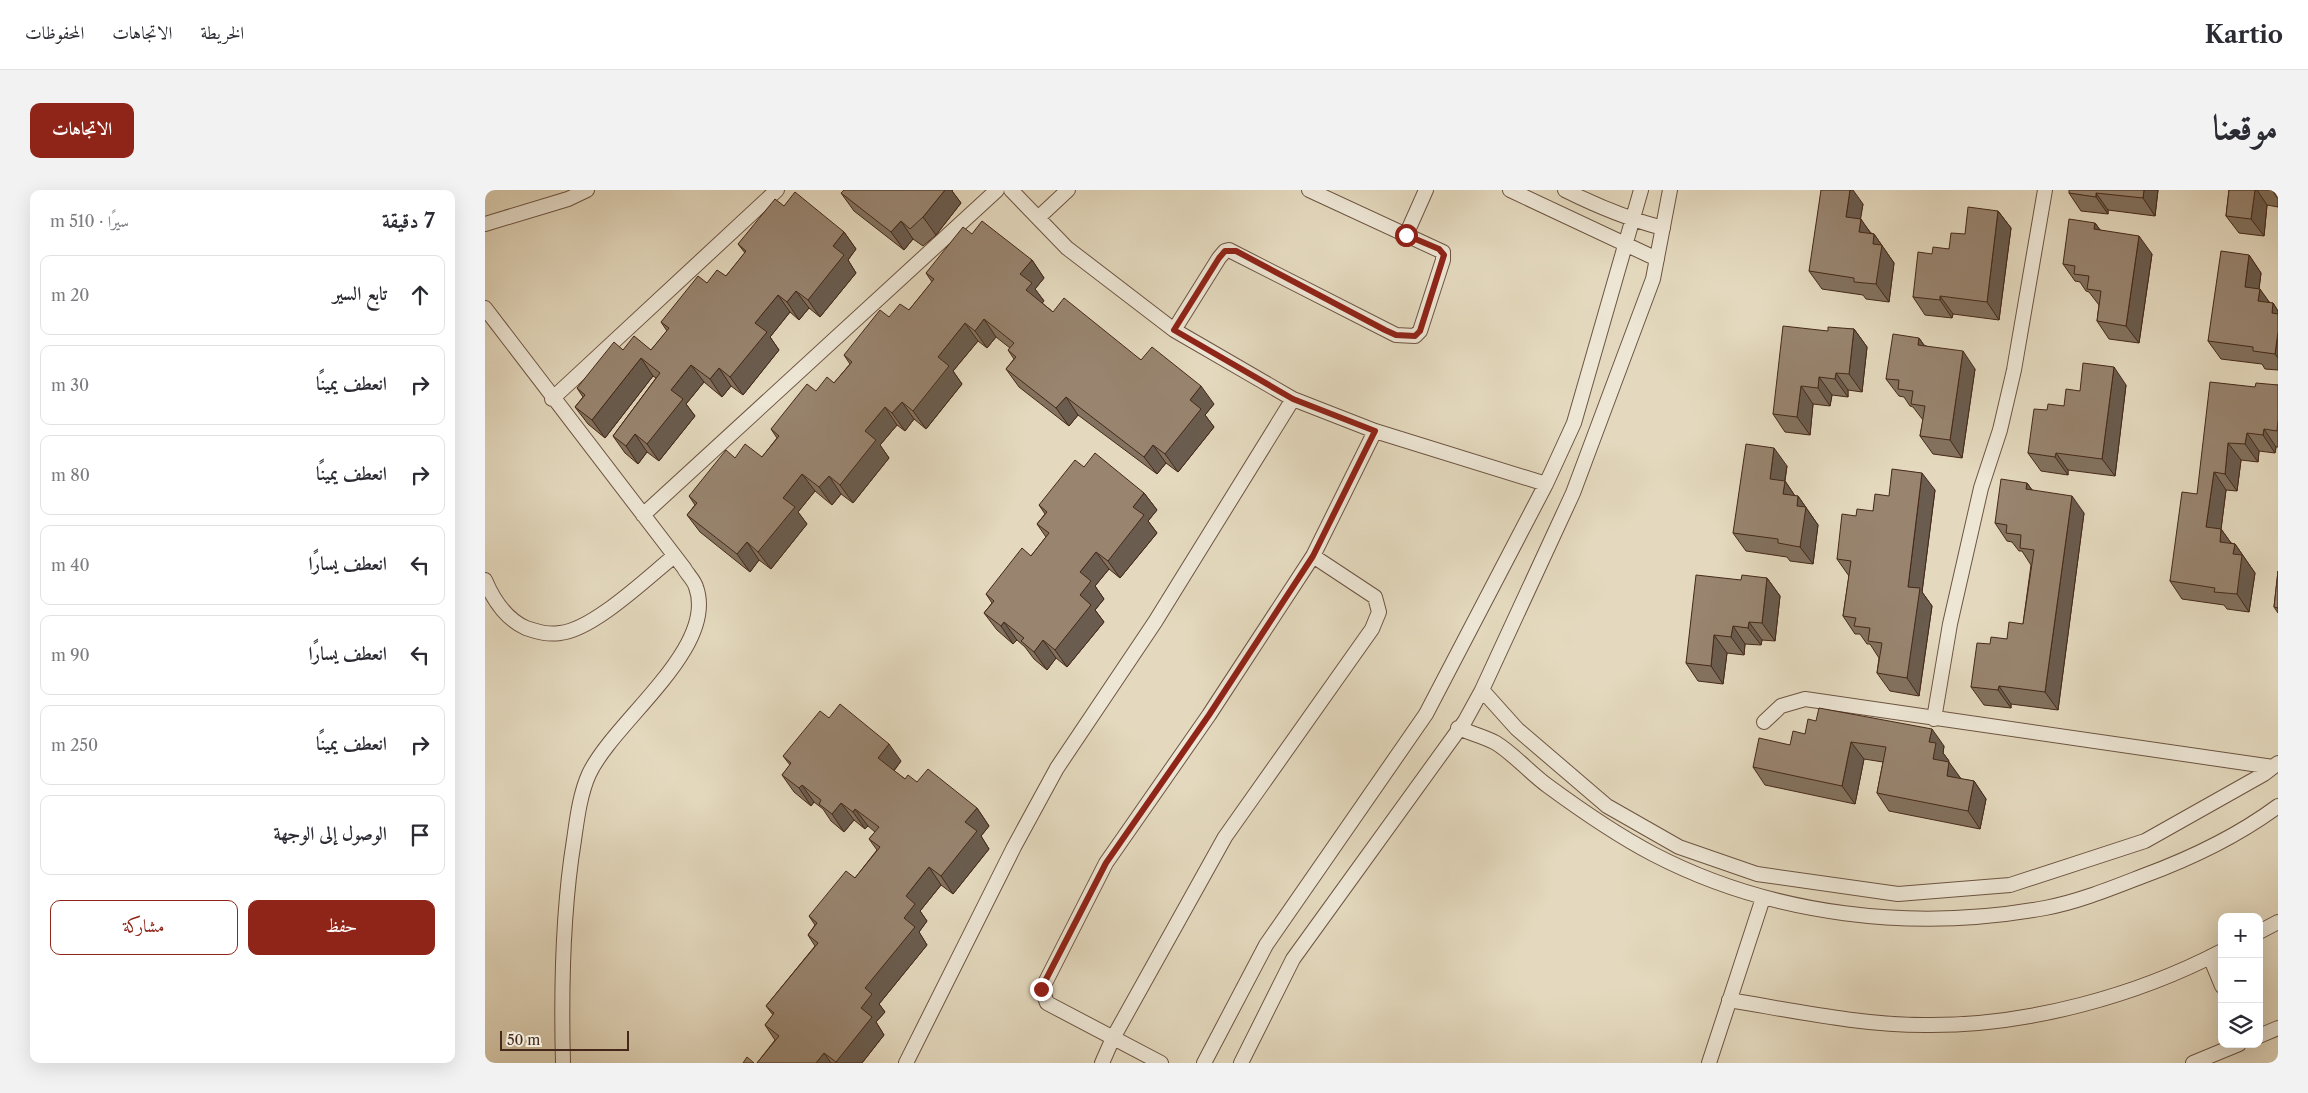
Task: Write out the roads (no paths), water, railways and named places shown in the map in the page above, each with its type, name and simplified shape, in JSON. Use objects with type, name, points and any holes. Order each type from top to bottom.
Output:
[{"type":"street","points":[[485,224],[568,199],[587,190]]},
{"type":"street","points":[[553,399],[777,190]]},
{"type":"street","points":[[643,515],[997,190]]},
{"type":"street","points":[[1011,190],[1067,248],[1174,330],[1293,399],[1375,431],[1546,484]]},
{"type":"street","points":[[1038,218],[1069,190]]},
{"type":"street","points":[[1174,330],[1219,258],[1225,251],[1229,250],[1236,251],[1396,335],[1415,336],[1420,331],[1444,255],[1439,249],[1357,214],[1309,190]]},
{"type":"street","points":[[1406,235],[1426,190]]},
{"type":"street","points":[[1510,190],[1625,246],[1657,259]]},
{"type":"street","points":[[1565,190],[1593,205],[1633,220],[1663,228]]},
{"type":"street","points":[[1204,1063],[1266,946],[1426,714],[1546,484],[1574,423],[1641,190]]},
{"type":"street","points":[[1241,1063],[1293,959],[1458,728],[1483,690],[1573,493],[1653,279],[1670,190]]},
{"type":"street","points":[[1934,719],[1950,624],[1981,488],[2000,430],[2014,370],[2045,190]]},
{"type":"street","points":[[485,308],[696,586],[700,609],[693,635],[681,656],[613,738],[589,774],[579,812],[564,909],[563,1063]]},
{"type":"street","points":[[906,1063],[1014,847],[1057,768],[1155,622],[1293,399]]},
{"type":"street","points":[[1161,1063],[1047,1003],[1041,989],[1106,863],[1209,715],[1313,556],[1375,431]]},
{"type":"street","points":[[1102,1063],[1113,1038],[1225,837],[1372,629],[1379,612],[1375,597],[1313,556]]},
{"type":"street","points":[[485,580],[491,594],[508,616],[519,624],[545,634],[562,633],[596,618],[673,557]]},
{"type":"street","points":[[1483,690],[1537,747],[1607,806],[1679,847],[1757,874],[1898,894],[2010,885],[2145,841],[2264,774],[2275,765]]},
{"type":"street","points":[[1764,722],[1781,706],[1805,699],[1934,719],[2275,765]]},
{"type":"street","points":[[1458,728],[1495,743],[1542,781],[1611,831],[1689,872],[1763,898],[1825,910],[1915,918],[1981,916],[2047,908],[2114,887],[2190,858],[2278,806]]},
{"type":"street","points":[[1709,1063],[1763,898]]},
{"type":"street","points":[[2263,930],[2278,922]]},
{"type":"street","points":[[1729,1000],[1845,1019],[1931,1025],[2003,1020],[2069,1007],[2144,987],[2216,954]]},
{"type":"street","points":[[2263,1034],[2278,1028]]},
{"type":"street","points":[[2193,1063],[2218,1058],[2233,1048]]}]
